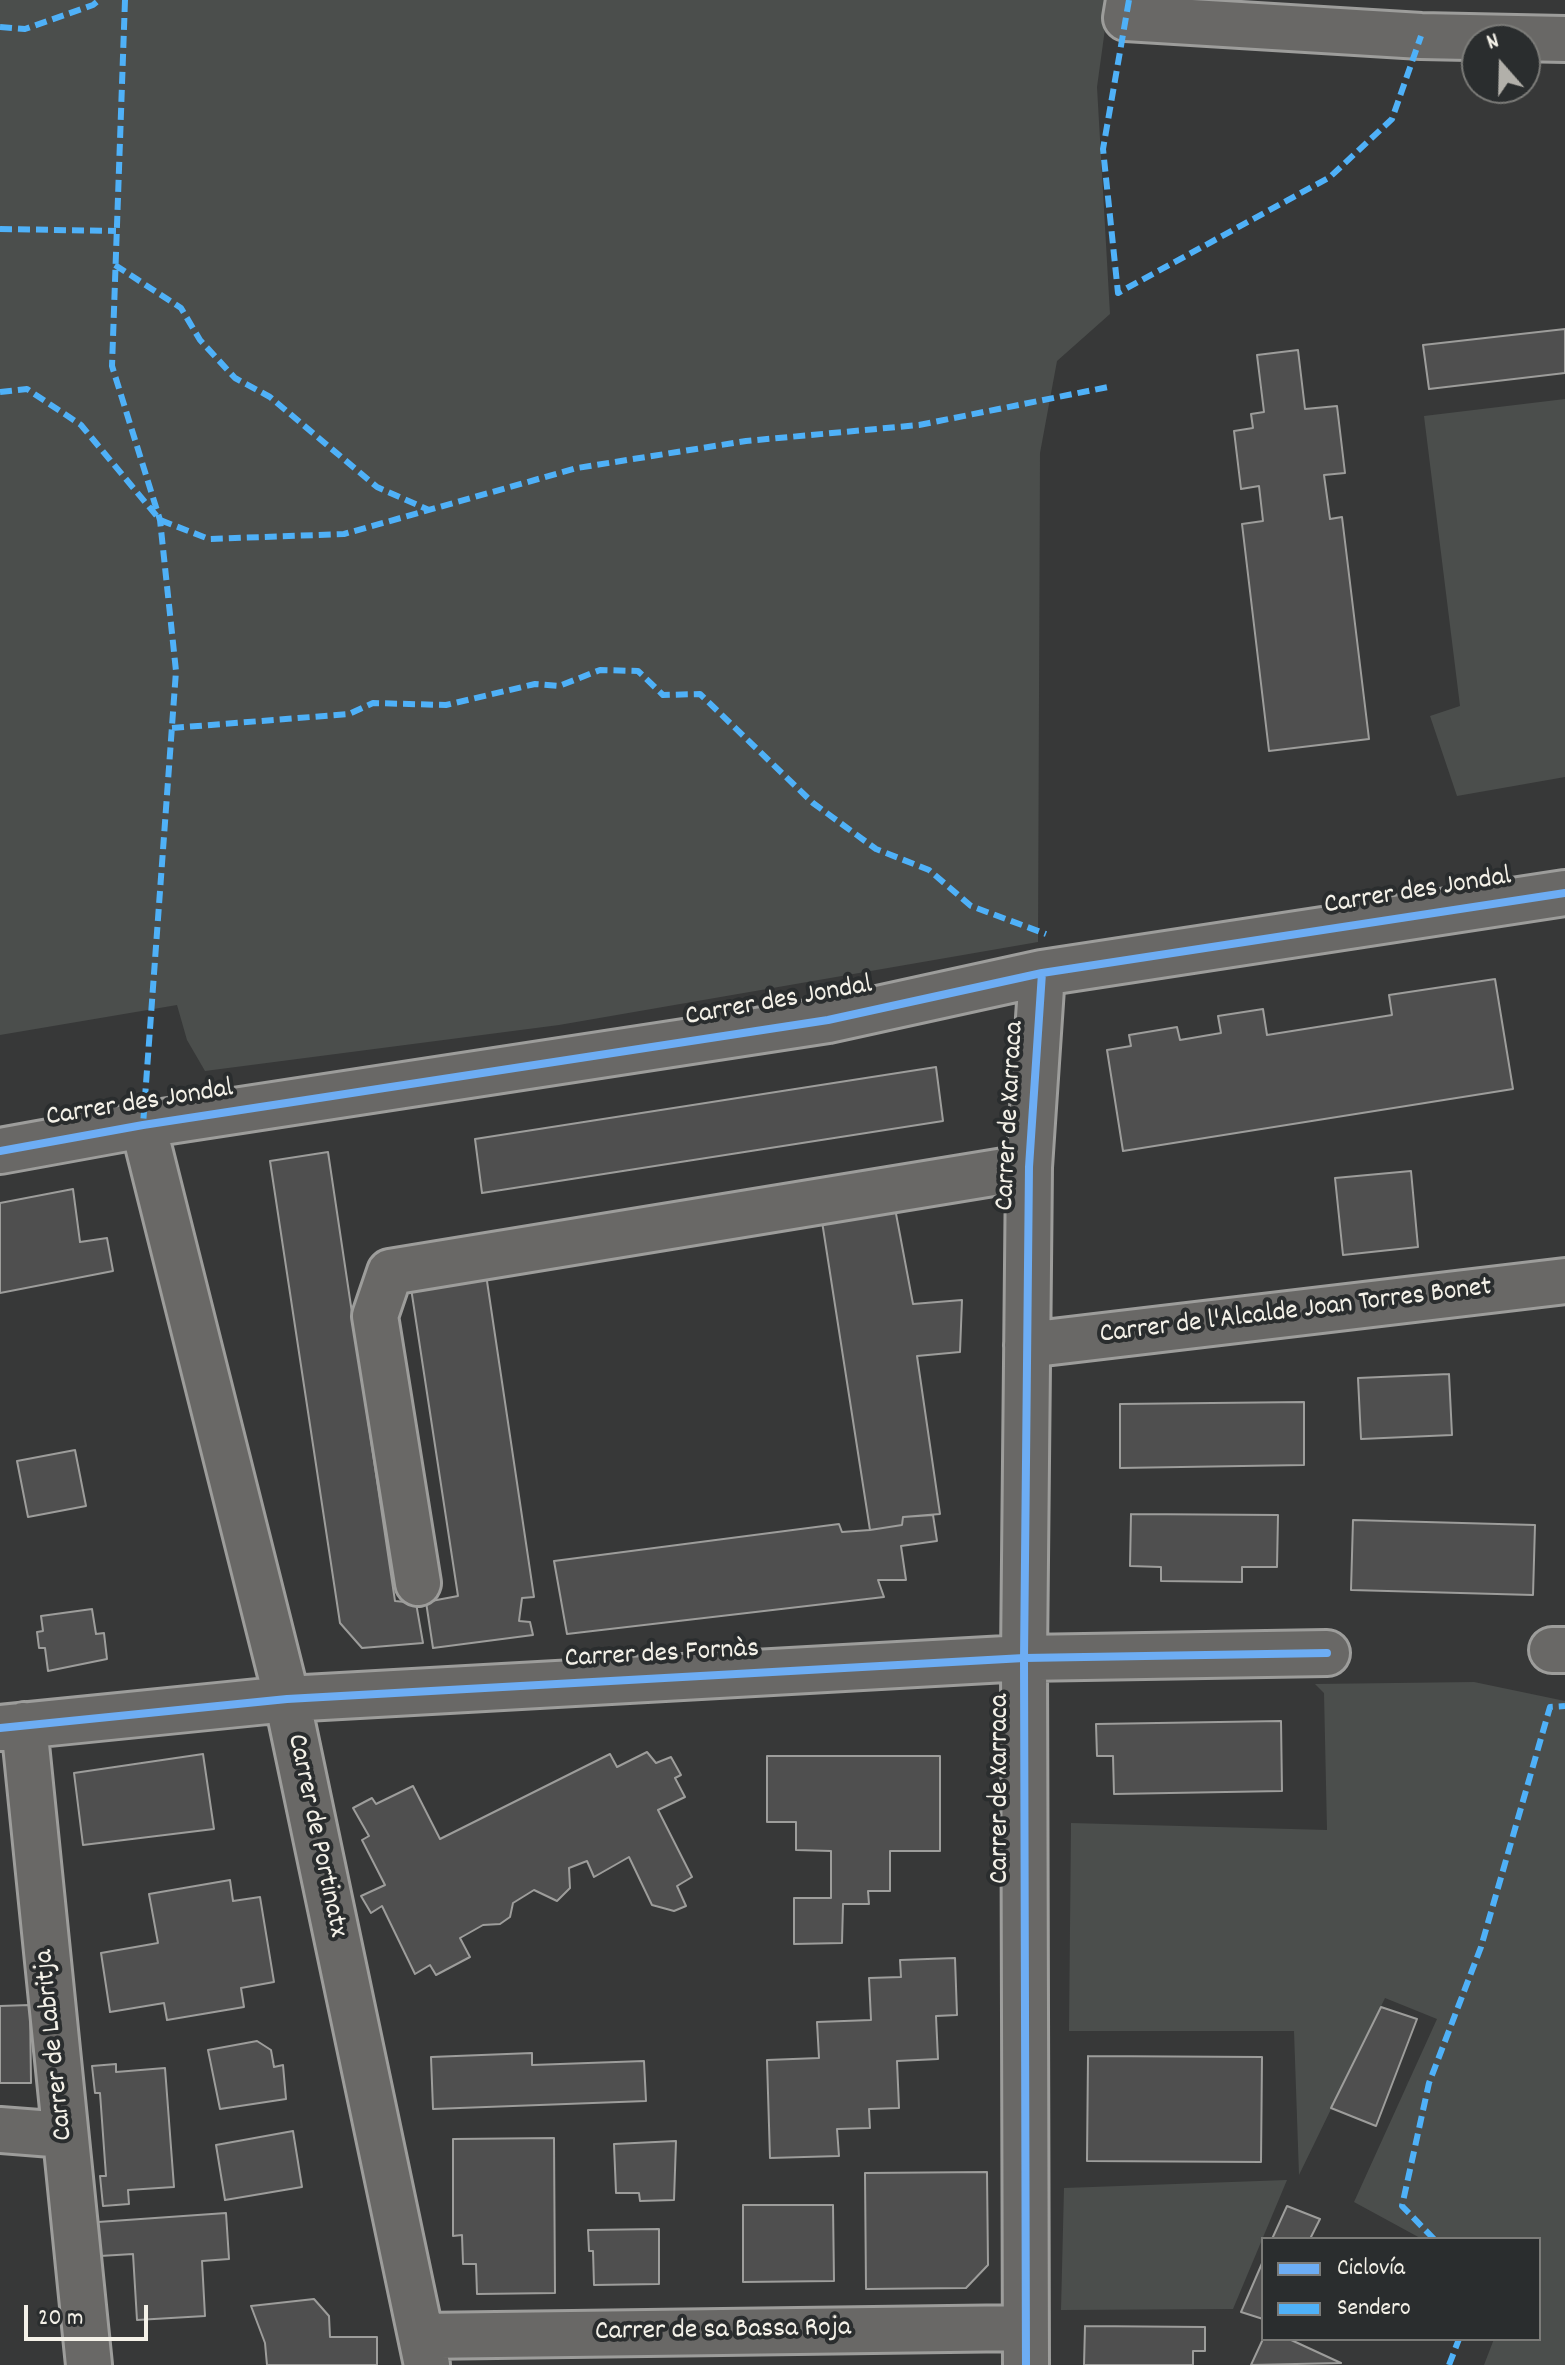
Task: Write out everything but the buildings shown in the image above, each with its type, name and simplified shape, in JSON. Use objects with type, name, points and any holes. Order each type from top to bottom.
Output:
[{"type":"street","points":[[1127,9],[1421,36],[1565,39]]},
{"type":"street","name":"Carrer des Jondal","points":[[0,1151],[143,1125],[828,1020],[1042,973],[1565,893]]},
{"type":"street","name":"Carrer de Xarraca","points":[[1025,2346],[1024,1658],[1029,1167],[1042,973]]},
{"type":"street","name":"Carrer de Portinatx","points":[[143,1125],[287,1699],[424,2351]]},
{"type":"street","points":[[418,1583],[375,1316],[390,1272],[1029,1167]]},
{"type":"street","name":"Carrer de l'Alcalde Joan Torres Bonet","points":[[1027,1345],[1565,1281]]},
{"type":"street","name":"Carrer des Fornàs","points":[[12,1726],[287,1699],[1024,1658],[1327,1653]]},
{"type":"street","name":"Carrer de Labritja","points":[[12,1726],[65,2135],[89,2365]]},
{"type":"street","points":[[0,2130],[65,2135]]},
{"type":"street","name":"Carrer de sa Bassa Roja","points":[[424,2351],[1025,2346]]},
{"type":"shaded area","points":[[0,0],[1109,0],[1097,87],[1110,314],[1057,361],[1040,453],[1038,942],[559,1025],[205,1071],[187,1040],[177,1005],[0,1035]]},
{"type":"shaded area","points":[[1565,399],[1565,777],[1457,796],[1430,716],[1460,706],[1424,416]]},
{"type":"shaded area","points":[[1474,1682],[1565,1701],[1565,2365],[1484,2365],[1493,2341],[1541,2341],[1541,2237],[1418,2237],[1354,2202],[1437,2019],[1385,1998],[1299,2175],[1294,2031],[1069,2031],[1071,1823],[1327,1830],[1324,1693],[1315,1684]]},
{"type":"shaded area","points":[[1287,2180],[1233,2309],[1061,2310],[1064,2188]]},
{"type":"marked path","points":[[0,27],[25,29],[93,5],[99,0]]},
{"type":"marked path","points":[[125,0],[112,366],[160,520],[176,671],[143,1125]]},
{"type":"marked path","points":[[1129,0],[1103,149],[1118,293],[1330,177],[1392,119],[1421,36]]},
{"type":"marked path","points":[[0,229],[116,231]]},
{"type":"marked path","points":[[115,265],[181,308],[200,340],[235,378],[270,397],[377,487],[429,510]]},
{"type":"marked path","points":[[0,392],[27,389],[81,425],[160,520],[209,539],[344,534],[577,468],[746,441],[919,425],[1108,387]]},
{"type":"marked path","points":[[172,728],[349,714],[373,703],[446,705],[535,684],[559,686],[600,670],[638,671],[663,695],[700,694],[813,803],[876,849],[929,870],[971,906],[1046,934]]},
{"type":"marked path","points":[[1432,2237],[1402,2206],[1429,2083],[1481,1947],[1550,1707],[1565,1706]]},
{"type":"marked path","points":[[1449,2365],[1458,2341]]},
{"type":"cycle path","points":[[0,1151],[143,1125],[828,1020],[1042,973],[1565,893]]},
{"type":"cycle path","points":[[1026,2365],[1024,1658],[1029,1167],[1042,973]]},
{"type":"cycle path","points":[[0,1728],[287,1699],[1024,1658],[1327,1653]]}]
